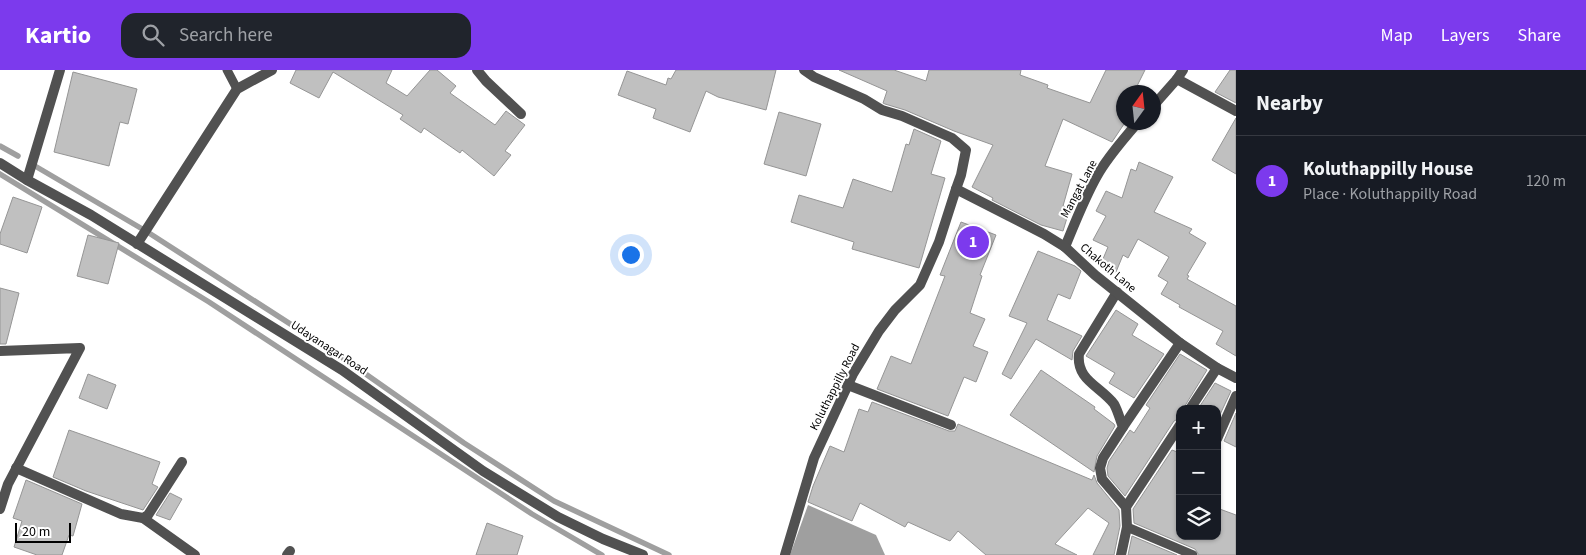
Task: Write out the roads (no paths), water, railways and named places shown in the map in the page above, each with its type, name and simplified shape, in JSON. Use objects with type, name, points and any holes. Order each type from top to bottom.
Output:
[{"type":"street","points":[[27,180],[60,70]]},
{"type":"street","points":[[137,244],[237,89],[272,70]]},
{"type":"street","points":[[477,70],[521,114]]},
{"type":"street","name":"Koluthappilly Road","points":[[785,555],[814,458],[848,385],[879,331],[895,310],[920,285],[939,242],[962,174],[966,150],[952,138],[902,116],[882,110],[864,99],[814,77],[804,70]]},
{"type":"street","points":[[1161,97],[1180,74],[1236,111]]},
{"type":"street","name":"Mangat Lane","points":[[1065,247],[1080,210],[1098,174],[1131,130]]},
{"type":"street","name":"Udayanagar Road","points":[[0,163],[91,215],[342,370],[492,476],[558,517],[603,540],[643,555]]},
{"type":"street","name":"Chakoth Lane","points":[[956,189],[1044,234],[1065,247],[1095,275],[1180,343],[1217,368],[1236,378]]},
{"type":"street","points":[[1117,292],[1079,354],[1078,363],[1082,373],[1114,404],[1123,427]]},
{"type":"street","points":[[1126,507],[1102,479],[1100,468],[1102,458],[1180,343]]},
{"type":"street","points":[[0,351],[80,348],[8,484],[0,509]]},
{"type":"street","points":[[1193,405],[1217,368]]},
{"type":"street","points":[[848,385],[951,425]]},
{"type":"street","points":[[1221,431],[1236,396]]},
{"type":"street","points":[[1121,555],[1127,526],[1126,507],[1176,431]]},
{"type":"street","points":[[143,518],[148,515],[182,462]]},
{"type":"street","points":[[16,468],[121,514],[143,518],[195,555]]},
{"type":"lane","points":[[227,70],[237,89]]},
{"type":"lane","points":[[1127,526],[1193,555]]},
{"type":"waterway","points":[[0,146],[18,156]]},
{"type":"waterway","points":[[35,166],[144,230]]},
{"type":"waterway","points":[[0,174],[209,302],[532,514],[602,555]]},
{"type":"waterway","points":[[149,233],[340,356],[464,443],[554,501],[669,555]]},
{"type":"place","name":"Koluthappilly House","points":[[973,242]]}]
